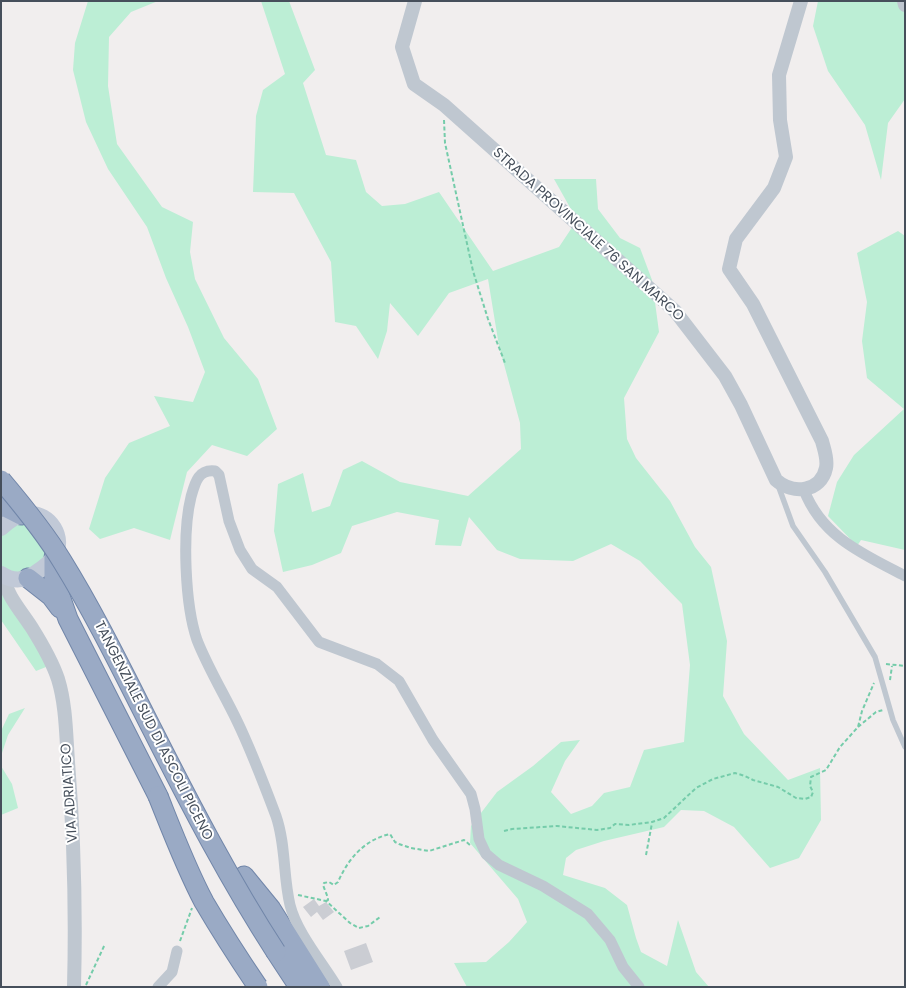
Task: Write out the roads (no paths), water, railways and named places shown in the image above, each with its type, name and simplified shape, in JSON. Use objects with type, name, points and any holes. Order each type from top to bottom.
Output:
[{"type":"highway","name":"TANGENZIALE SUD DI ASCOLI PICENO","points":[[1,480],[23,506],[62,560],[87,602],[207,837],[243,900],[298,987]]},
{"type":"highway","points":[[1,506],[21,515]]},
{"type":"highway","points":[[54,557],[54,579],[68,619],[158,796],[185,862],[204,900],[258,987]]},
{"type":"highway","points":[[25,578],[51,596],[68,619]]},
{"type":"highway","points":[[158,796],[177,816],[244,876],[271,908],[320,987]]},
{"type":"main road","points":[[1,528],[21,515],[36,514],[48,520],[56,531],[58,544],[54,557],[50,562],[25,578]]},
{"type":"main road","name":"VIA ADRIATICO","points":[[2,575],[15,580],[25,578]]},
{"type":"street","name":"STRADA PROVINCIALE 76 SAN MARCO","points":[[414,1],[402,47],[414,84],[444,105],[675,311],[725,376],[742,405],[776,480]]},
{"type":"street","points":[[776,480],[790,489],[804,490],[817,483],[824,473],[826,462],[822,440],[753,304],[729,269],[736,239],[774,188],[786,158],[780,120],[779,75],[801,1]]},
{"type":"street","points":[[904,1],[905,5]]},
{"type":"street","points":[[337,987],[297,925],[286,880],[286,862],[277,819],[238,723],[197,639],[188,595],[187,520],[190,502],[199,475],[210,470],[215,471],[219,475],[229,521],[240,550],[252,569],[276,587],[319,642],[377,664],[399,681],[433,740],[471,794],[475,809],[478,838],[486,854],[499,865],[543,886],[588,914],[610,940],[623,967],[639,987]]},
{"type":"street","points":[[804,490],[809,502],[840,539],[860,553],[905,576]]},
{"type":"street","name":"VIA ADRIATICO","points":[[2,575],[9,596],[20,610],[49,658],[58,678],[63,699],[71,794],[75,875],[74,987]]},
{"type":"street","name":"VIA ADRIATICO","points":[[20,610],[16,587],[25,578]]},
{"type":"street","points":[[158,987],[172,972],[177,950]]},
{"type":"lane","points":[[776,480],[793,526],[825,572],[875,656],[893,720],[905,747]]}]
